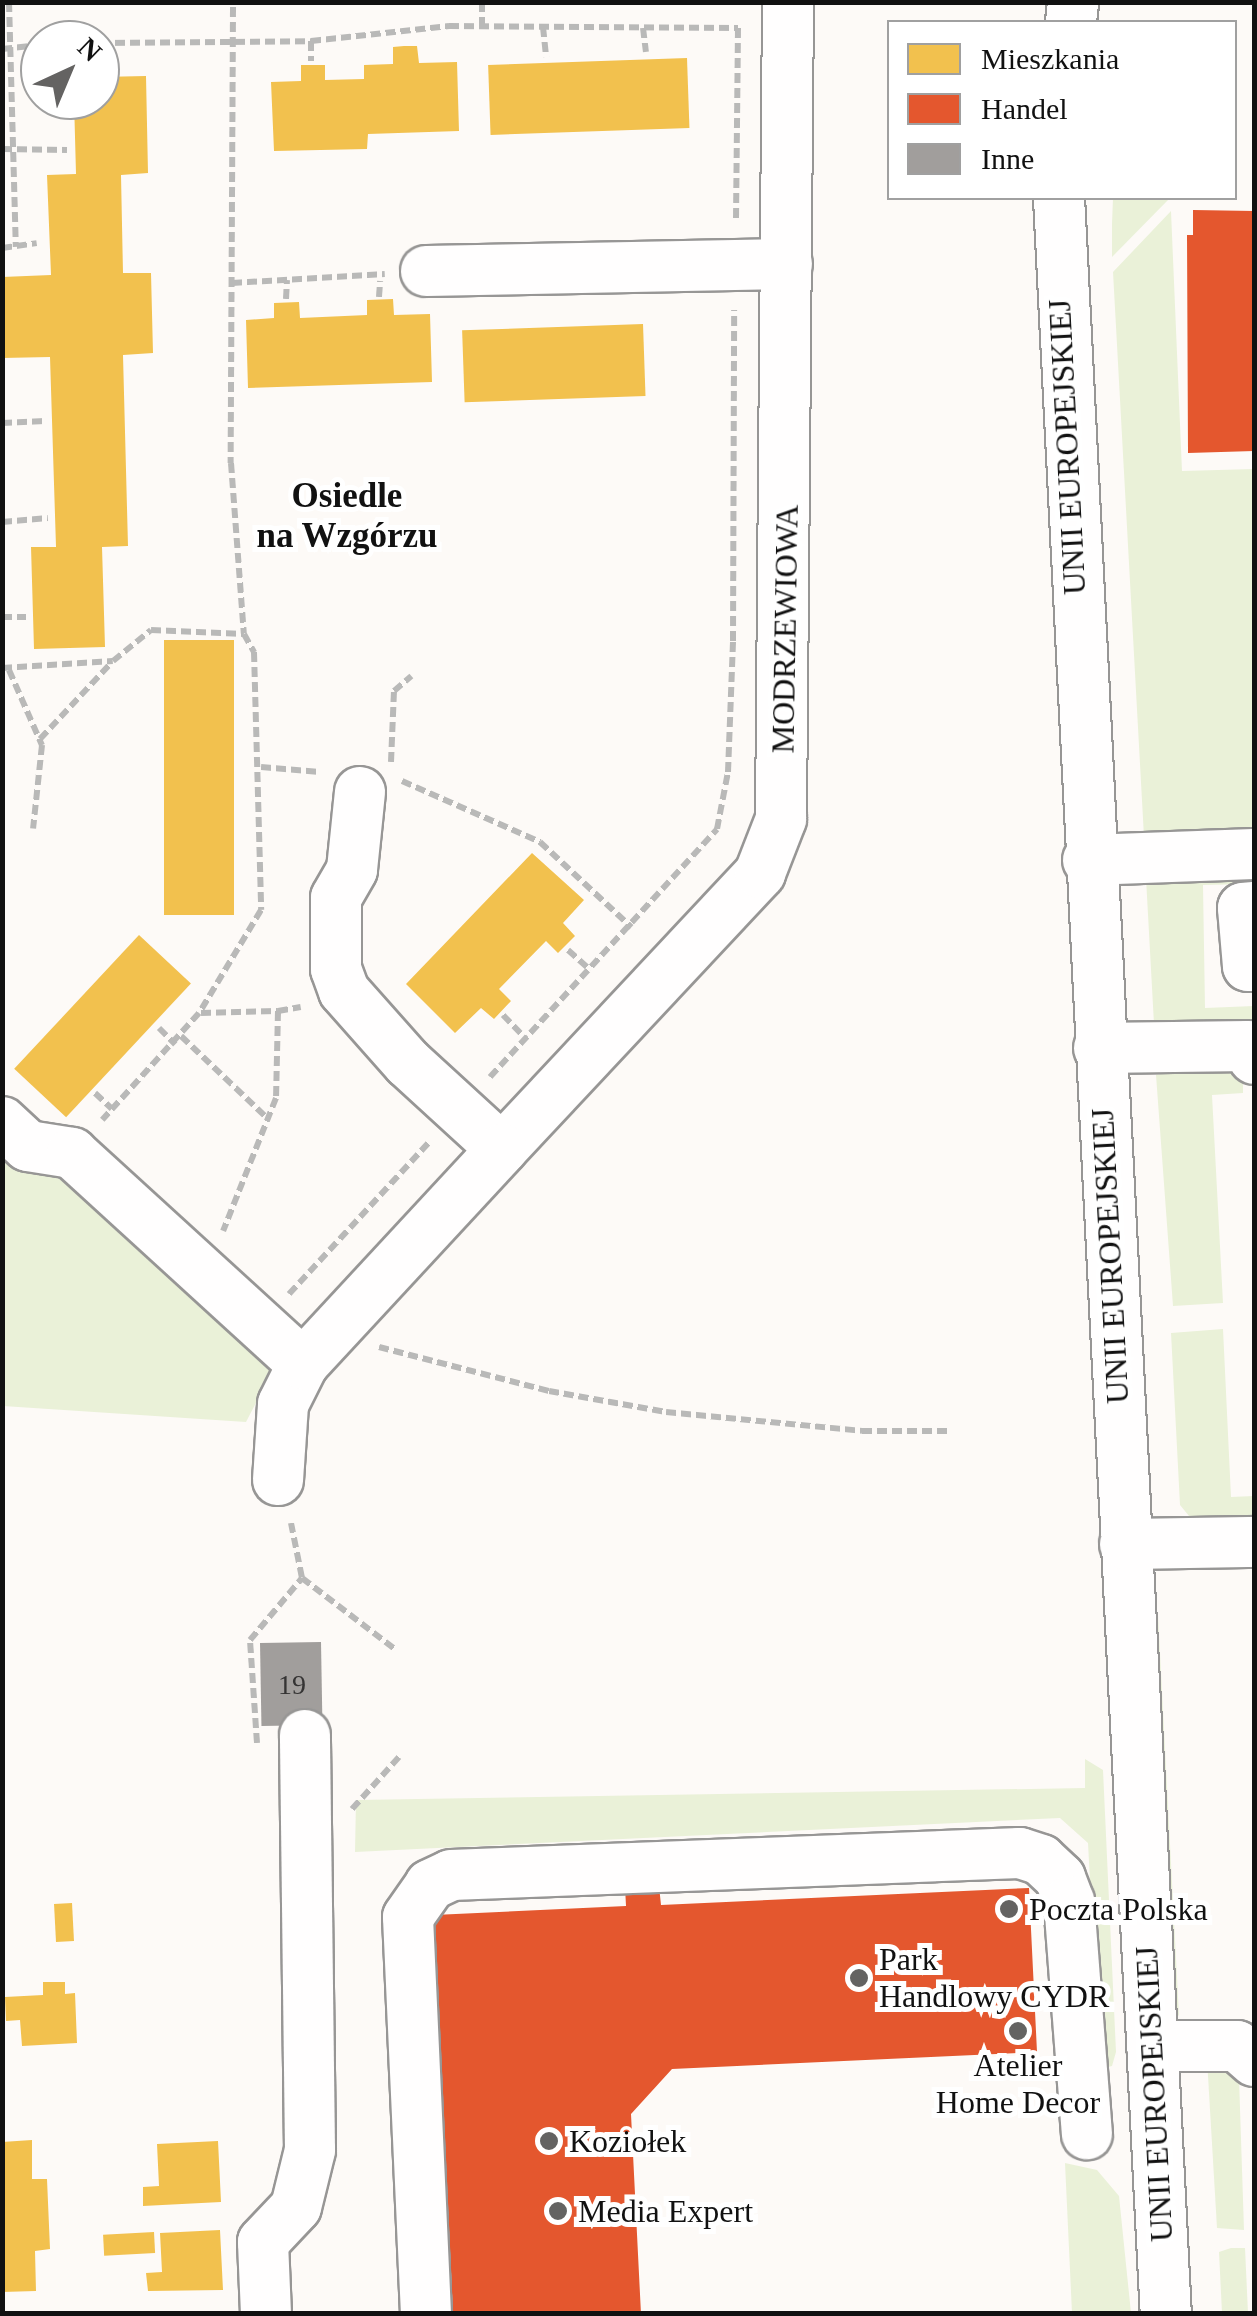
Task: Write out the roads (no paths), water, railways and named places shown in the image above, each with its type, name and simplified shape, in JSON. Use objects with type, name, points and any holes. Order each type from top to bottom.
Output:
[{"type":"street","name":"MODRZEWIOWA","points":[[278,1480],[283,1404],[302,1364],[732,906],[775,844],[782,800],[788,2]]},
{"type":"street","name":"UNII EUROPEJSKIEJ","points":[[1058,200],[1088,860],[1166,2314]]},
{"type":"street","points":[[403,273],[788,264]]},
{"type":"street","points":[[347,783],[352,870],[336,898],[336,969],[357,1012],[502,1149]]},
{"type":"street","points":[[1088,860],[1254,854]]},
{"type":"street","points":[[1254,907],[1244,908],[1248,966],[1254,966]]},
{"type":"street","points":[[1099,1048],[1252,1050]]},
{"type":"street","points":[[2,1122],[28,1146],[72,1153],[302,1364]]},
{"type":"street","points":[[1125,1544],[1254,1542]]},
{"type":"street","points":[[266,2314],[263,2242],[296,2207],[310,2150],[305,1735]]},
{"type":"street","points":[[426,2314],[408,1917],[430,1885],[451,1875],[1020,1852],[1041,1860],[1060,1878],[1068,1901],[1087,2134]]},
{"type":"street","points":[[1152,2046],[1237,2046],[1254,2062]]},
{"type":"place","name":"Poczta Polska","points":[[1009,1909]]},
{"type":"place","name":"Park Handlowy CYDR","points":[[859,1978]]},
{"type":"place","name":"Atelier Home Decor","points":[[1018,2031]]},
{"type":"place","name":"Koziołek","points":[[549,2141]]},
{"type":"place","name":"Media Expert","points":[[558,2211]]},
{"type":"district","name":"Osiedle na Wzgórzu","points":[[347,516]]}]
